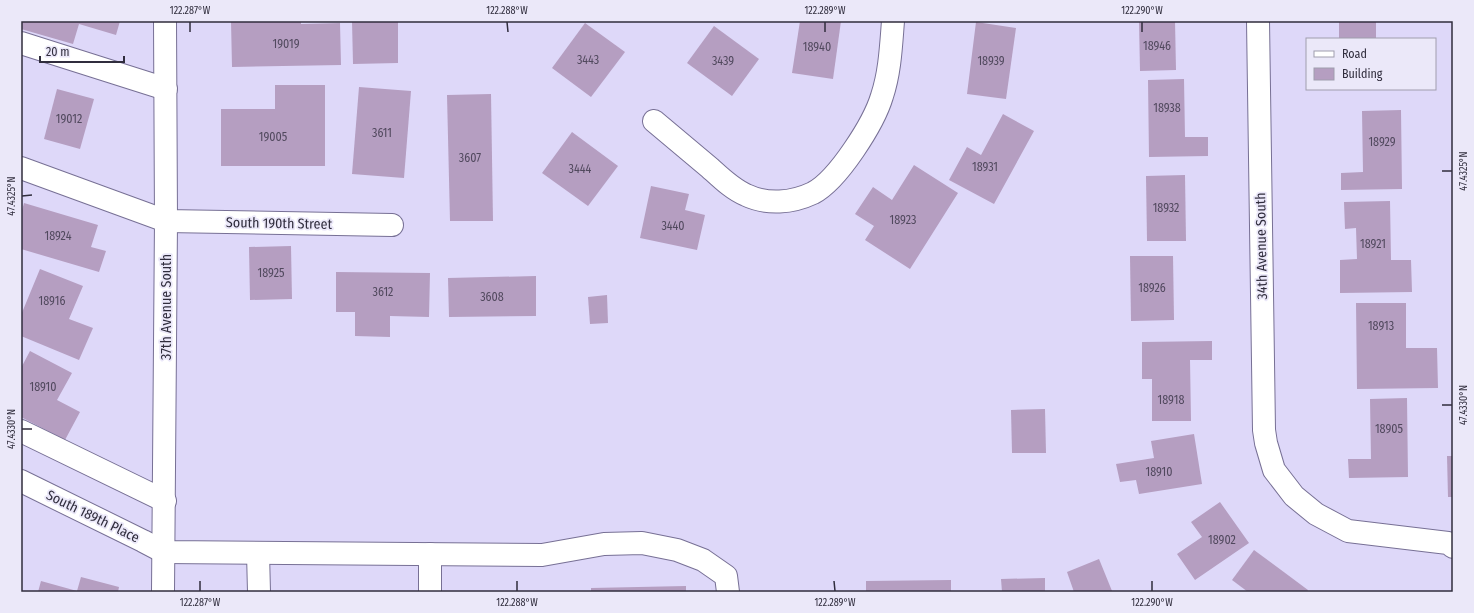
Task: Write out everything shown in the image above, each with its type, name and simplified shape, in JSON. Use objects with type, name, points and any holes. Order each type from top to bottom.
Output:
[{"type":"street","name":"37th Avenue South","points":[[163,592],[165,501],[166,221],[165,21]]},
{"type":"street","points":[[654,121],[731,186],[746,196],[777,203],[798,199],[814,192],[832,178],[869,125],[882,96],[889,64],[893,21]]},
{"type":"street","name":"34th Avenue South","points":[[1258,21],[1264,430],[1266,443],[1274,470],[1294,496],[1316,514],[1348,531],[1448,543],[1453,547]]},
{"type":"street","points":[[21,43],[166,89]]},
{"type":"street","name":"South 190th Street","points":[[21,168],[166,221],[392,225]]},
{"type":"street","points":[[21,431],[165,501]]},
{"type":"street","name":"South 189th Place","points":[[21,481],[164,552]]},
{"type":"street","points":[[164,552],[542,555],[604,544],[642,543],[677,550],[703,560],[726,576],[728,592]]},
{"type":"street","points":[[258,553],[259,592]]},
{"type":"street","points":[[430,554],[430,592]]},
{"type":"building","points":[[21,21],[120,21],[116,35],[79,24],[73,44],[21,29]]},
{"type":"building","points":[[231,21],[301,21],[301,24],[340,23],[341,65],[232,67]]},
{"type":"building","points":[[352,21],[398,21],[398,63],[353,64]]},
{"type":"building","points":[[800,21],[841,21],[833,79],[792,73]]},
{"type":"building","points":[[1139,21],[1175,21],[1176,70],[1140,71]]},
{"type":"building","points":[[1339,21],[1376,21],[1376,38],[1339,38]]},
{"type":"building","points":[[976,22],[1016,28],[1006,99],[967,94]]},
{"type":"building","points":[[585,23],[625,52],[591,97],[552,68]]},
{"type":"building","points":[[714,26],[759,59],[732,96],[687,63]]},
{"type":"building","points":[[1184,79],[1185,137],[1208,137],[1208,156],[1149,157],[1148,80]]},
{"type":"building","points":[[275,85],[325,85],[325,166],[221,166],[221,109],[275,109]]},
{"type":"building","points":[[359,87],[411,91],[404,178],[352,174]]},
{"type":"building","points":[[57,89],[94,99],[80,149],[44,139]]},
{"type":"building","points":[[491,94],[493,221],[450,221],[447,95]]},
{"type":"building","points":[[1401,110],[1402,189],[1341,190],[1341,173],[1363,172],[1362,111]]},
{"type":"building","points":[[1003,114],[1034,131],[994,204],[949,180],[967,147],[981,155]]},
{"type":"building","points":[[572,132],[618,166],[588,206],[542,173]]},
{"type":"building","points":[[914,165],[958,193],[910,269],[865,240],[874,226],[855,214],[873,187],[892,200]]},
{"type":"building","points":[[1185,175],[1186,241],[1147,241],[1146,176]]},
{"type":"building","points":[[651,186],[689,194],[685,210],[705,215],[697,250],[640,238]]},
{"type":"building","points":[[1390,201],[1391,260],[1411,260],[1412,292],[1340,293],[1340,260],[1357,259],[1356,228],[1345,229],[1344,202]]},
{"type":"building","points":[[24,203],[98,225],[91,247],[106,251],[99,272],[21,249],[21,214]]},
{"type":"building","points":[[291,246],[292,299],[250,300],[249,247]]},
{"type":"building","points":[[1130,256],[1173,256],[1174,320],[1131,321]]},
{"type":"building","points":[[40,269],[83,286],[69,319],[93,328],[79,360],[21,336],[21,315]]},
{"type":"building","points":[[336,272],[430,273],[429,317],[390,316],[390,337],[355,336],[355,312],[336,312]]},
{"type":"building","points":[[536,276],[536,316],[449,317],[448,278]]},
{"type":"building","points":[[607,295],[608,323],[590,324],[588,297]]},
{"type":"building","points":[[1356,303],[1406,303],[1406,348],[1437,348],[1438,388],[1357,389]]},
{"type":"building","points":[[1212,341],[1212,360],[1190,360],[1191,421],[1152,421],[1152,379],[1142,379],[1142,342]]},
{"type":"building","points":[[30,351],[72,373],[57,400],[80,412],[65,440],[21,417],[21,368]]},
{"type":"building","points":[[1407,398],[1408,477],[1349,478],[1348,459],[1371,459],[1370,399]]},
{"type":"building","points":[[1045,409],[1046,453],[1012,453],[1011,410]]},
{"type":"building","points":[[1194,434],[1202,484],[1139,494],[1136,480],[1120,482],[1116,464],[1154,458],[1151,441]]},
{"type":"building","points":[[1447,456],[1453,456],[1453,497],[1448,497]]},
{"type":"building","points":[[1220,502],[1249,543],[1195,580],[1177,554],[1202,537],[1191,522]]},
{"type":"building","points":[[1254,550],[1308,590],[1307,592],[1248,592],[1232,580]]},
{"type":"building","points":[[1099,559],[1112,591],[1074,592],[1067,572]]},
{"type":"building","points":[[81,577],[119,587],[118,592],[38,592],[41,581],[77,591]]},
{"type":"building","points":[[1045,578],[1045,592],[1002,592],[1001,579]]},
{"type":"building","points":[[951,580],[951,592],[866,592],[866,581]]},
{"type":"building","points":[[686,586],[686,592],[591,592],[591,588]]}]
